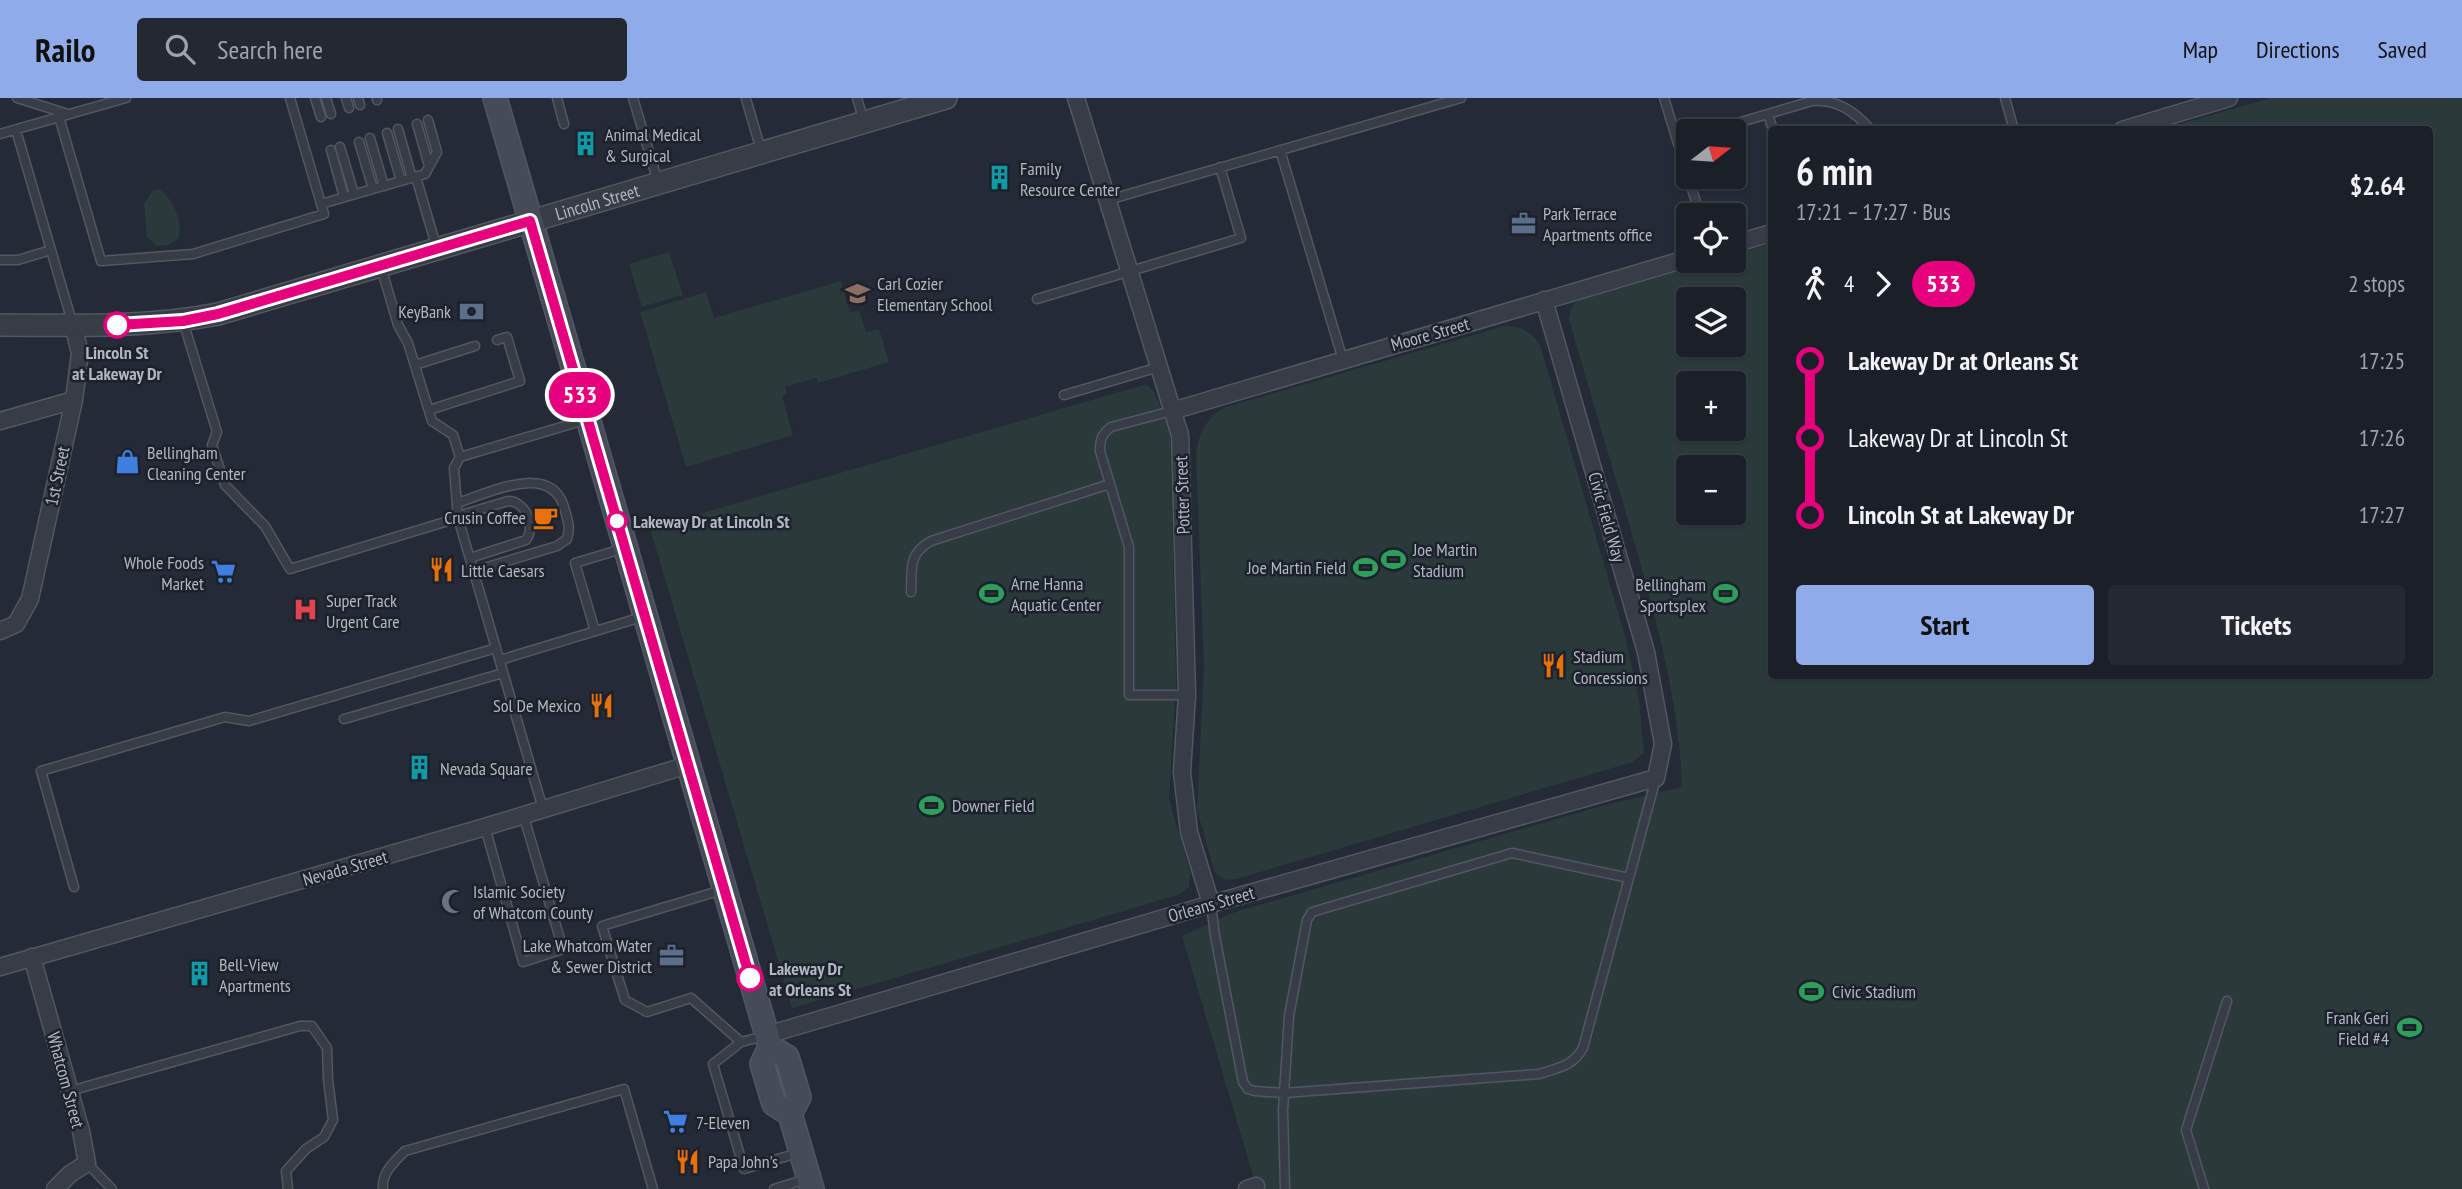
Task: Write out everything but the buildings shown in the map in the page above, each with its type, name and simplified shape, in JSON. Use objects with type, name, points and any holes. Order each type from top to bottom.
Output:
[{"type":"main road","points":[[495,98],[769,1041],[787,1056],[794,1079],[799,1097],[790,1114],[811,1184]]},
{"type":"street","name":"Lincoln Street","points":[[0,326],[135,325],[183,321],[218,314],[946,98]]},
{"type":"street","name":"Potter Street","points":[[1076,98],[1180,435],[1187,695],[1182,772],[1189,832],[1211,904]]},
{"type":"street","points":[[2135,126],[2229,98]]},
{"type":"street","points":[[1746,240],[1768,234]]},
{"type":"street","name":"Moore Street","points":[[1172,411],[1676,262]]},
{"type":"street","name":"Civic Field Way","points":[[1544,300],[1646,652],[1663,744],[1656,778]]},
{"type":"street","name":"1st Street","points":[[0,631],[16,624],[30,599],[74,400],[80,353],[73,325]]},
{"type":"street","points":[[0,421],[74,400]]},
{"type":"street","name":"Nevada Street","points":[[0,967],[485,827],[688,765]]},
{"type":"street","name":"Orleans Street","points":[[769,1041],[1211,904],[1656,778]]},
{"type":"street","name":"Whatcom Street","points":[[32,957],[81,1131],[87,1163]]},
{"type":"street","points":[[55,1189],[70,1174],[87,1163]]},
{"type":"lane","points":[[17,98],[69,114]]},
{"type":"lane","points":[[0,134],[126,98]]},
{"type":"lane","points":[[59,117],[101,261],[193,254],[324,214],[290,98]]},
{"type":"lane","points":[[315,98],[321,117]]},
{"type":"lane","points":[[326,98],[331,114]]},
{"type":"lane","points":[[346,98],[349,108]]},
{"type":"lane","points":[[556,98],[564,124]]},
{"type":"lane","points":[[633,98],[659,183]]},
{"type":"lane","points":[[857,98],[864,122]]},
{"type":"lane","points":[[1108,200],[1461,98]]},
{"type":"lane","points":[[1664,98],[1696,203]]},
{"type":"lane","points":[[2005,98],[2013,126]]},
{"type":"lane","points":[[746,99],[761,153]]},
{"type":"lane","points":[[1746,120],[1812,101],[1832,101],[1857,116],[1867,126]]},
{"type":"lane","points":[[1768,114],[1772,126]]},
{"type":"lane","points":[[321,204],[425,174],[437,152],[428,120]]},
{"type":"lane","points":[[417,124],[429,166]]},
{"type":"lane","points":[[398,129],[437,249]]},
{"type":"lane","points":[[16,130],[73,325]]},
{"type":"lane","points":[[387,133],[401,181]]},
{"type":"lane","points":[[370,138],[384,186]]},
{"type":"lane","points":[[359,142],[373,189]]},
{"type":"lane","points":[[340,147],[354,194]]},
{"type":"lane","points":[[331,150],[344,197]]},
{"type":"lane","points":[[1280,150],[1343,360]]},
{"type":"lane","points":[[1037,299],[1241,238],[1220,167]]},
{"type":"lane","points":[[0,260],[18,260],[51,250]]},
{"type":"lane","points":[[380,266],[432,421],[453,435],[460,457]]},
{"type":"lane","points":[[183,321],[217,432],[212,445],[225,485],[265,526],[290,569],[509,501],[515,501],[524,508],[530,527],[526,540],[470,558]]},
{"type":"lane","points":[[429,410],[520,380],[507,337],[497,340]]},
{"type":"lane","points":[[415,365],[475,346]]},
{"type":"lane","points":[[1064,395],[1158,367]]},
{"type":"lane","points":[[1172,411],[1111,427],[1100,441],[1100,451],[1129,547],[1129,695],[1187,695]]},
{"type":"lane","points":[[543,809],[458,517],[454,468],[460,457],[587,419]]},
{"type":"lane","points":[[457,503],[520,484],[545,484],[561,496],[569,526],[567,539],[557,546],[474,571]]},
{"type":"lane","points":[[911,592],[913,558],[919,547],[1110,484]]},
{"type":"lane","points":[[595,631],[575,563],[625,548]]},
{"type":"lane","points":[[500,660],[645,616]]},
{"type":"lane","points":[[75,887],[41,771],[225,717],[249,721],[496,648]]},
{"type":"lane","points":[[344,719],[503,673]]},
{"type":"lane","points":[[1211,904],[1214,936],[1243,1082],[1248,1088],[1283,1093],[1539,1074],[1564,1067],[1576,1061],[1583,1048],[1656,778]]},
{"type":"lane","points":[[485,827],[523,962],[563,949],[523,814]]},
{"type":"lane","points":[[1285,1189],[1283,1093],[1289,1016],[1307,920],[1312,912],[1512,853],[1629,878]]},
{"type":"lane","points":[[724,889],[602,926],[625,1000],[647,1012],[691,998],[741,1042]]},
{"type":"lane","points":[[2204,1189],[2186,1130],[2227,1001]]},
{"type":"lane","points":[[69,1091],[300,1026],[312,1026],[327,1048],[333,1120],[324,1137],[306,1149],[286,1171],[288,1189]]},
{"type":"lane","points":[[769,1041],[741,1042],[713,1064],[744,1169],[802,1152]]},
{"type":"lane","points":[[383,1189],[382,1184],[390,1166],[405,1151],[624,1089],[653,1189]]},
{"type":"lane","points":[[87,1163],[112,1189]]},
{"type":"lane","points":[[774,1189],[811,1184]]},
{"type":"shaded area","points":[[2271,98],[2462,98],[2462,1189],[1257,1189],[1182,936],[1235,912],[1598,807],[1682,787],[1676,719],[1655,619],[1569,319],[1571,308],[1578,300],[1676,272],[1746,273],[1746,251],[1768,245],[1768,679],[2433,679],[2433,126],[2173,126]]},
{"type":"shaded area","points":[[159,189],[176,210],[180,231],[179,238],[169,245],[157,246],[147,237],[144,204],[152,191]]},
{"type":"shaded area","points":[[669,252],[683,295],[642,307],[629,264]]},
{"type":"shaded area","points":[[841,281],[850,313],[859,310],[866,332],[879,329],[889,362],[818,383],[816,378],[785,387],[787,394],[782,396],[793,435],[686,467],[640,312],[706,292],[714,318]]},
{"type":"shaded area","name":"Joe Martin Stadium","points":[[1505,326],[1525,330],[1540,345],[1626,640],[1639,700],[1644,753],[1633,762],[1226,880],[1214,870],[1197,810],[1204,668],[1196,454],[1205,426],[1226,407]]},
{"type":"shaded area","points":[[1147,384],[1154,392],[1170,430],[1176,683],[1169,799],[1190,872],[1189,887],[1178,895],[792,1008],[650,528]]},
{"type":"bus line","name":"533","points":[[117,325],[183,321],[218,314],[530,221],[750,978]]},
{"type":"place","name":"Animal Medical & Surgical","points":[[585,144]]},
{"type":"place","name":"Family Resource Center","points":[[1000,178]]},
{"type":"place","name":"Park Terrace Apartments office","points":[[1523,223]]},
{"type":"place","name":"Carl Cozier Elementary School","points":[[857,293]]},
{"type":"place","name":"KeyBank","points":[[471,311]]},
{"type":"place","name":"Lincoln St at Lakeway Dr","points":[[117,325]]},
{"type":"place","name":"Bellingham Cleaning Center","points":[[127,462]]},
{"type":"place","name":"Crusin Coffee","points":[[546,517]]},
{"type":"place","name":"Lakeway Dr at Lincoln St","points":[[617,521]]},
{"type":"place","name":"Joe Martin Stadium","points":[[1393,559]]},
{"type":"place","name":"Joe Martin Field","points":[[1366,567]]},
{"type":"place","name":"Little Caesars","points":[[441,570]]},
{"type":"place","name":"Whole Foods Market","points":[[224,572]]},
{"type":"place","name":"Arne Hanna Aquatic Center","points":[[991,593]]},
{"type":"place","name":"Bellingham Sportsplex","points":[[1726,594]]},
{"type":"place","name":"Super Track Urgent Care","points":[[306,610]]},
{"type":"place","name":"Stadium Concessions","points":[[1553,666]]},
{"type":"place","name":"Sol De Mexico","points":[[601,705]]},
{"type":"place","name":"Nevada Square","points":[[420,768]]},
{"type":"place","name":"Downer Field","points":[[932,805]]},
{"type":"place","name":"Islamic Society of Whatcom County","points":[[453,901]]},
{"type":"place","name":"Lake Whatcom Water & Sewer District","points":[[672,955]]},
{"type":"place","name":"Bell-View Apartments","points":[[199,974]]},
{"type":"place","name":"Lakeway Dr at Orleans St","points":[[750,978]]},
{"type":"place","name":"Civic Stadium","points":[[1812,991]]},
{"type":"place","name":"Frank Geri Field #4","points":[[2409,1027]]},
{"type":"place","name":"7-Eleven","points":[[676,1122]]},
{"type":"place","name":"Papa John's","points":[[688,1161]]}]
